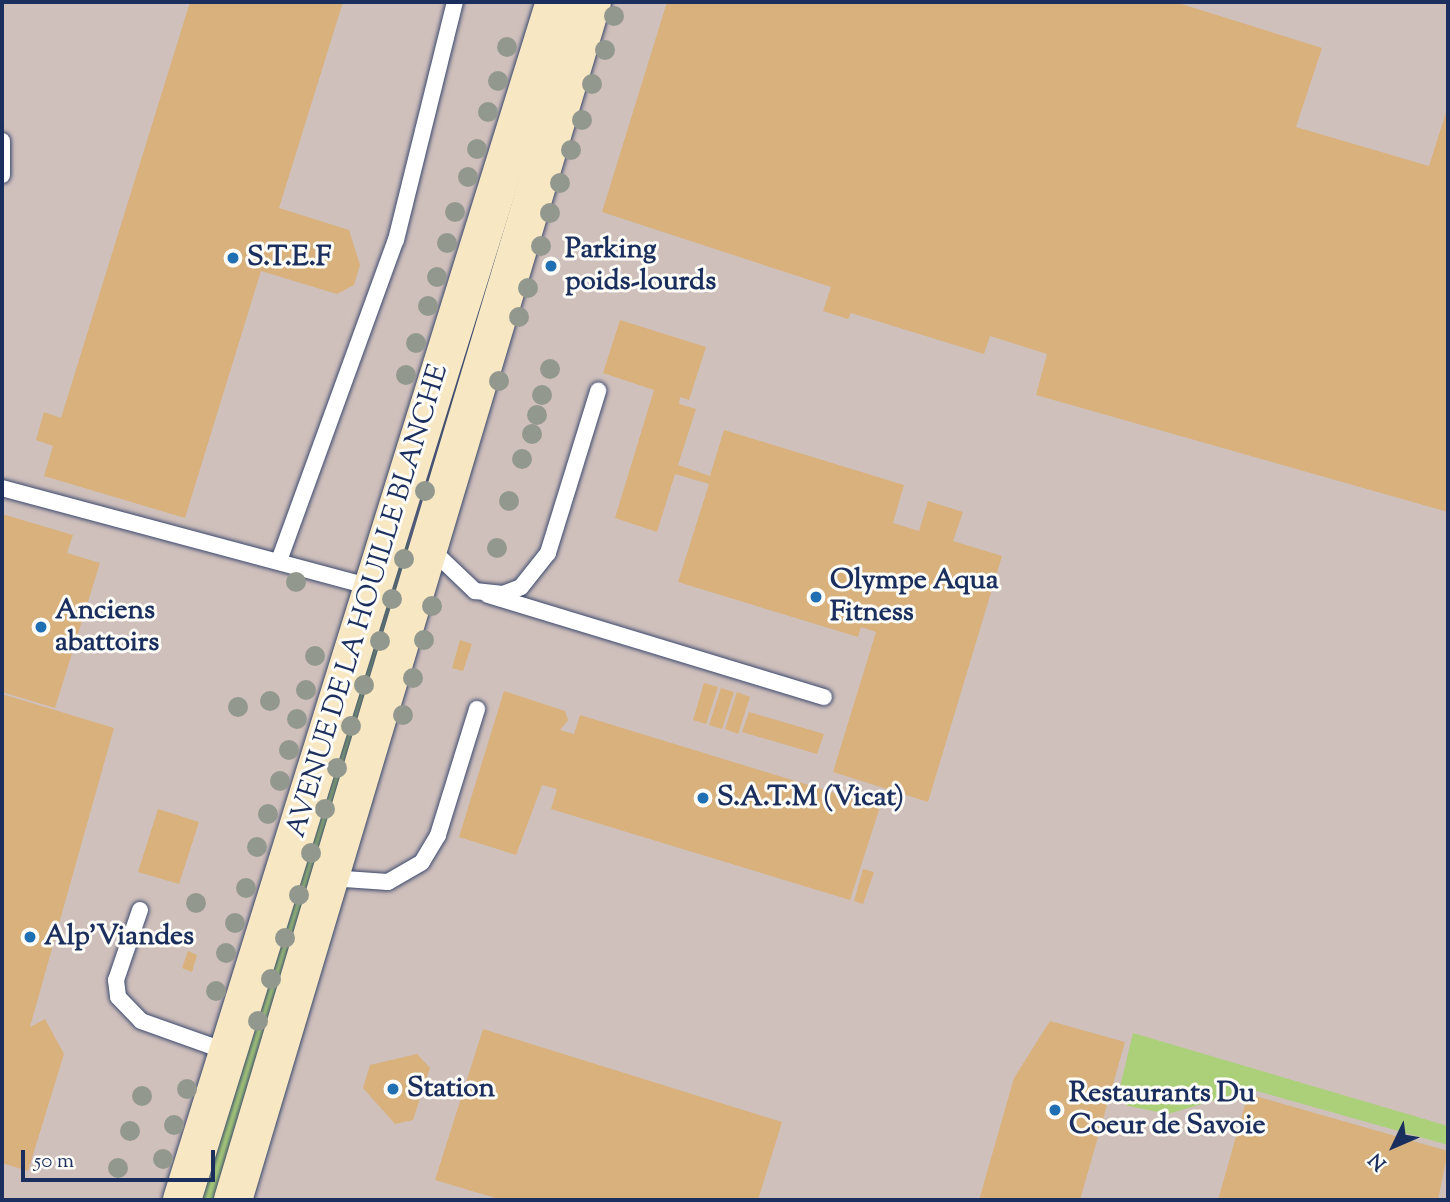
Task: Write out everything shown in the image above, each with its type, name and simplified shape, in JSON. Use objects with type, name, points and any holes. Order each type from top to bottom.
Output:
[{"type":"main road","name":"AVENUE DE LA HOUILLE BLANCHE","points":[[182,1200],[555,2]]},
{"type":"main road","name":"AVENUE DE LA HOUILLE BLANCHE","points":[[233,1200],[427,544],[592,2]]},
{"type":"lane","points":[[280,558],[396,240],[455,2]]},
{"type":"lane","points":[[2,176],[3,151]]},
{"type":"lane","points":[[488,595],[521,587],[548,553],[597,391]]},
{"type":"lane","points":[[2,488],[280,558],[372,587]]},
{"type":"lane","points":[[427,544],[461,585],[824,696]]},
{"type":"lane","points":[[330,878],[388,882],[422,862],[438,835],[477,709]]},
{"type":"lane","points":[[140,910],[116,980],[118,998],[141,1021],[228,1052]]},
{"type":"shaded area","points":[[2,2],[1448,2],[1448,1200],[2,1200]]},
{"type":"green space","points":[[406,539],[414,548],[224,1200],[191,1200]]},
{"type":"green space","points":[[1133,1033],[1448,1126],[1448,1145],[1239,1086],[1229,1096],[1168,1114],[1128,1106],[1117,1099]]},
{"type":"building","name":"S.T.E.F","points":[[190,2],[343,2],[279,208],[349,230],[360,265],[354,285],[337,294],[261,271],[185,518],[44,476],[53,446],[36,440],[44,412],[61,418]]},
{"type":"building","points":[[667,2],[1175,2],[1322,48],[1296,127],[1429,166],[1448,106],[1448,512],[1036,395],[1047,354],[990,336],[984,354],[851,313],[848,319],[823,311],[831,287],[602,212]]},
{"type":"building","points":[[620,320],[706,347],[689,400],[680,397],[679,404],[696,409],[678,465],[710,476],[724,430],[904,485],[893,523],[919,531],[928,501],[963,512],[953,541],[1002,556],[928,802],[833,772],[876,632],[861,627],[858,637],[678,582],[709,484],[675,474],[657,532],[615,518],[654,390],[603,373]]},
{"type":"building","name":"Anciens abattoirs","points":[[2,514],[73,535],[67,553],[100,563],[55,708],[2,692]]},
{"type":"building","points":[[460,640],[472,644],[463,671],[452,668]]},
{"type":"building","points":[[704,683],[718,687],[706,724],[693,720]]},
{"type":"building","points":[[721,688],[734,692],[722,729],[709,725]]},
{"type":"building","name":"S.A.T.M (Vicat)","points":[[504,691],[565,711],[568,720],[560,730],[574,734],[580,715],[880,807],[850,900],[551,809],[557,789],[542,785],[516,855],[459,837]]},
{"type":"building","points":[[737,692],[750,697],[738,734],[725,729]]},
{"type":"building","points":[[2,694],[114,728],[30,1027],[45,1019],[64,1054],[28,1171],[2,1163]]},
{"type":"building","points":[[749,712],[824,734],[817,754],[742,732]]},
{"type":"building","points":[[158,809],[199,822],[179,884],[138,872]]},
{"type":"building","points":[[863,869],[874,872],[863,904],[854,901]]},
{"type":"building","points":[[188,951],[197,955],[192,972],[182,968]]},
{"type":"building","name":"Restaurants Du Coeur de Savoie","points":[[1050,1021],[1125,1042],[1080,1200],[979,1200],[1014,1078]]},
{"type":"building","points":[[483,1029],[782,1122],[758,1200],[502,1200],[435,1180]]},
{"type":"building","name":"Station","points":[[417,1054],[430,1068],[413,1120],[395,1124],[363,1088],[370,1065]]},
{"type":"building","points":[[1248,1094],[1448,1151],[1438,1200],[1218,1200]]},
{"type":"place","name":"S.T.E.F","points":[[233,258]]},
{"type":"place","name":"Parking poids-lourds","points":[[551,266]]},
{"type":"place","name":"Olympe Aqua Fitness","points":[[816,597]]},
{"type":"place","name":"Anciens abattoirs","points":[[41,627]]},
{"type":"place","name":"S.A.T.M (Vicat)","points":[[703,798]]},
{"type":"place","name":"Alp'Viandes","points":[[30,937]]},
{"type":"place","name":"Station","points":[[393,1089]]},
{"type":"place","name":"Restaurants Du Coeur de Savoie","points":[[1055,1110]]}]
